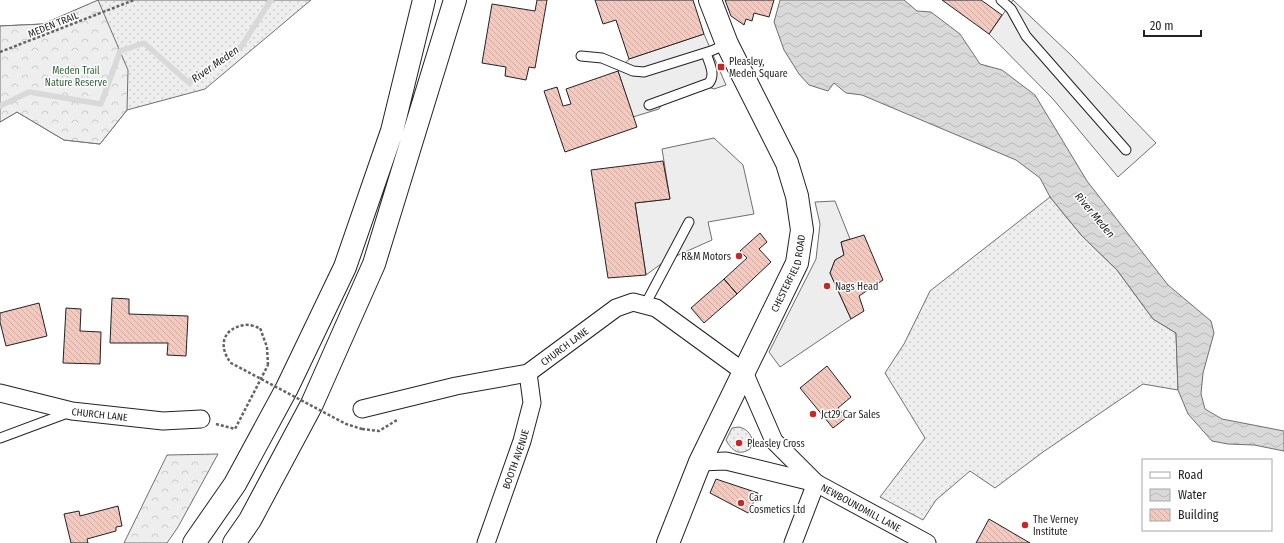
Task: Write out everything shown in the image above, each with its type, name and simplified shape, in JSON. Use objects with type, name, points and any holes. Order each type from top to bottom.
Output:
[{"type":"main road","points":[[194,543],[235,484],[286,388],[345,267],[392,131],[424,0]]},
{"type":"main road","points":[[234,543],[250,520],[312,404],[374,264],[455,0]]},
{"type":"main road","name":"CHESTERFIELD ROAD","points":[[668,543],[700,462],[797,263],[802,230],[797,196],[787,163],[727,44],[710,0]]},
{"type":"street","name":"CHURCH LANE","points":[[362,408],[456,386],[528,373],[616,308],[633,302],[656,308],[744,372]]},
{"type":"street","name":"NEWBOUNDMILL LANE","points":[[744,372],[774,441],[816,482]]},
{"type":"street","name":"BOOTH AVENUE","points":[[486,543],[522,441],[532,403],[528,373]]},
{"type":"street","name":"CHURCH LANE","points":[[0,393],[72,411],[163,421],[201,420]]},
{"type":"street","name":"NEWBOUNDMILL LANE","points":[[700,462],[726,461],[816,482],[927,543]]},
{"type":"street","points":[[793,543],[816,482]]},
{"type":"lane","points":[[1001,0],[1011,9],[1026,36],[1126,150]]},
{"type":"lane","points":[[581,56],[602,58],[633,71],[644,72],[706,53],[727,44]]},
{"type":"lane","points":[[649,105],[709,83],[713,79],[706,53]]},
{"type":"lane","points":[[645,305],[689,222]]},
{"type":"lane","points":[[0,438],[72,411]]},
{"type":"path","name":"MEDEN TRAIL","points":[[0,52],[134,0]]},
{"type":"path","points":[[201,420],[235,429],[268,365],[268,347],[260,328],[246,324],[230,330],[223,341],[224,354],[231,363],[346,424],[362,429]]},
{"type":"green space","points":[[98,0],[128,70],[127,110],[100,144],[64,140],[17,112],[0,122],[0,26],[43,24]]},
{"type":"green space","name":"Meden Trail Nature Reserve","points":[[99,0],[311,0],[205,89],[127,110],[100,144],[64,140],[17,112],[0,122],[0,26],[43,24]]},
{"type":"green space","points":[[1050,197],[1082,236],[1117,270],[1153,319],[1176,333],[1178,390],[1143,384],[1043,452],[995,488],[970,471],[936,500],[923,520],[880,497],[925,438],[885,373],[904,344],[930,291]]},
{"type":"green space","points":[[739,427],[748,432],[753,441],[750,449],[742,452],[733,450],[726,440],[732,428]]},
{"type":"green space","points":[[218,454],[178,527],[167,543],[124,543],[167,455]]},
{"type":"shaded area","points":[[1013,0],[1072,56],[1156,143],[1118,177],[1053,99],[989,34]]},
{"type":"shaded area","points":[[704,34],[726,85],[714,89],[696,83],[667,95],[659,109],[633,117],[618,71],[629,59]]},
{"type":"shaded area","points":[[714,138],[743,165],[754,214],[708,222],[712,240],[665,261],[646,275],[635,203],[670,199],[662,149]]},
{"type":"shaded area","points":[[835,201],[850,239],[841,242],[844,255],[835,260],[830,273],[851,319],[780,367],[769,352],[816,259],[820,224],[815,202]]},
{"type":"water","points":[[780,0],[904,0],[917,11],[931,12],[960,34],[980,64],[1002,70],[1035,95],[1087,181],[1168,285],[1211,321],[1214,333],[1203,373],[1201,394],[1205,409],[1222,419],[1284,431],[1284,451],[1254,445],[1228,444],[1212,441],[1188,414],[1178,390],[1176,333],[1153,319],[1117,270],[1082,236],[1050,197],[1040,178],[1016,160],[862,95],[846,93],[834,83],[828,91],[809,85],[799,74],[784,50],[774,22]]},
{"type":"building","points":[[537,0],[547,0],[535,68],[529,67],[526,80],[505,76],[506,67],[482,63],[492,4],[535,11]]},
{"type":"building","points":[[595,0],[693,0],[704,34],[629,59],[616,20],[603,24]]},
{"type":"building","points":[[725,0],[774,0],[769,17],[754,13],[752,21],[746,19],[744,25],[731,16]]},
{"type":"building","points":[[942,0],[981,0],[1002,15],[989,34]]},
{"type":"building","points":[[618,71],[637,127],[565,152],[544,91],[557,87],[563,106],[571,104],[566,89]]},
{"type":"building","points":[[663,161],[670,199],[635,203],[646,275],[608,278],[591,170]]},
{"type":"building","points":[[760,233],[767,242],[759,249],[771,262],[737,294],[724,279],[747,258],[740,251]]},
{"type":"building","points":[[864,235],[883,280],[859,296],[864,311],[851,319],[830,273],[835,260],[844,255],[841,242]]},
{"type":"building","points":[[724,279],[737,294],[704,323],[691,308]]},
{"type":"building","points":[[112,298],[129,299],[129,314],[188,316],[186,356],[167,355],[168,343],[110,343]]},
{"type":"building","points":[[39,303],[47,336],[6,346],[0,322],[0,313]]},
{"type":"building","points":[[66,308],[81,309],[80,331],[101,332],[100,364],[63,363]]},
{"type":"building","points":[[827,366],[851,397],[838,408],[846,418],[833,428],[800,388]]},
{"type":"building","name":"Car Cosmetics Ltd","points":[[716,479],[758,493],[748,513],[710,493]]},
{"type":"building","points":[[118,506],[122,526],[116,527],[116,531],[87,539],[88,543],[71,543],[64,514],[79,511],[80,516]]},
{"type":"building","points":[[989,519],[1030,543],[976,543]]},
{"type":"waterway","name":"River Meden","points":[[0,106],[29,92],[101,104],[120,51],[144,43],[189,83],[241,47],[271,0]]},
{"type":"place","name":"Pleasley, Meden Square","points":[[721,67]]},
{"type":"place","name":"R&M Motors","points":[[739,256]]},
{"type":"place","name":"Nags Head","points":[[827,286]]},
{"type":"place","name":"Jct29 Car Sales","points":[[813,414]]},
{"type":"place","name":"Pleasley Cross","points":[[739,443]]},
{"type":"place","name":"Car Cosmetics Ltd","points":[[741,503]]},
{"type":"place","name":"The Verney Institute","points":[[1025,525]]}]
